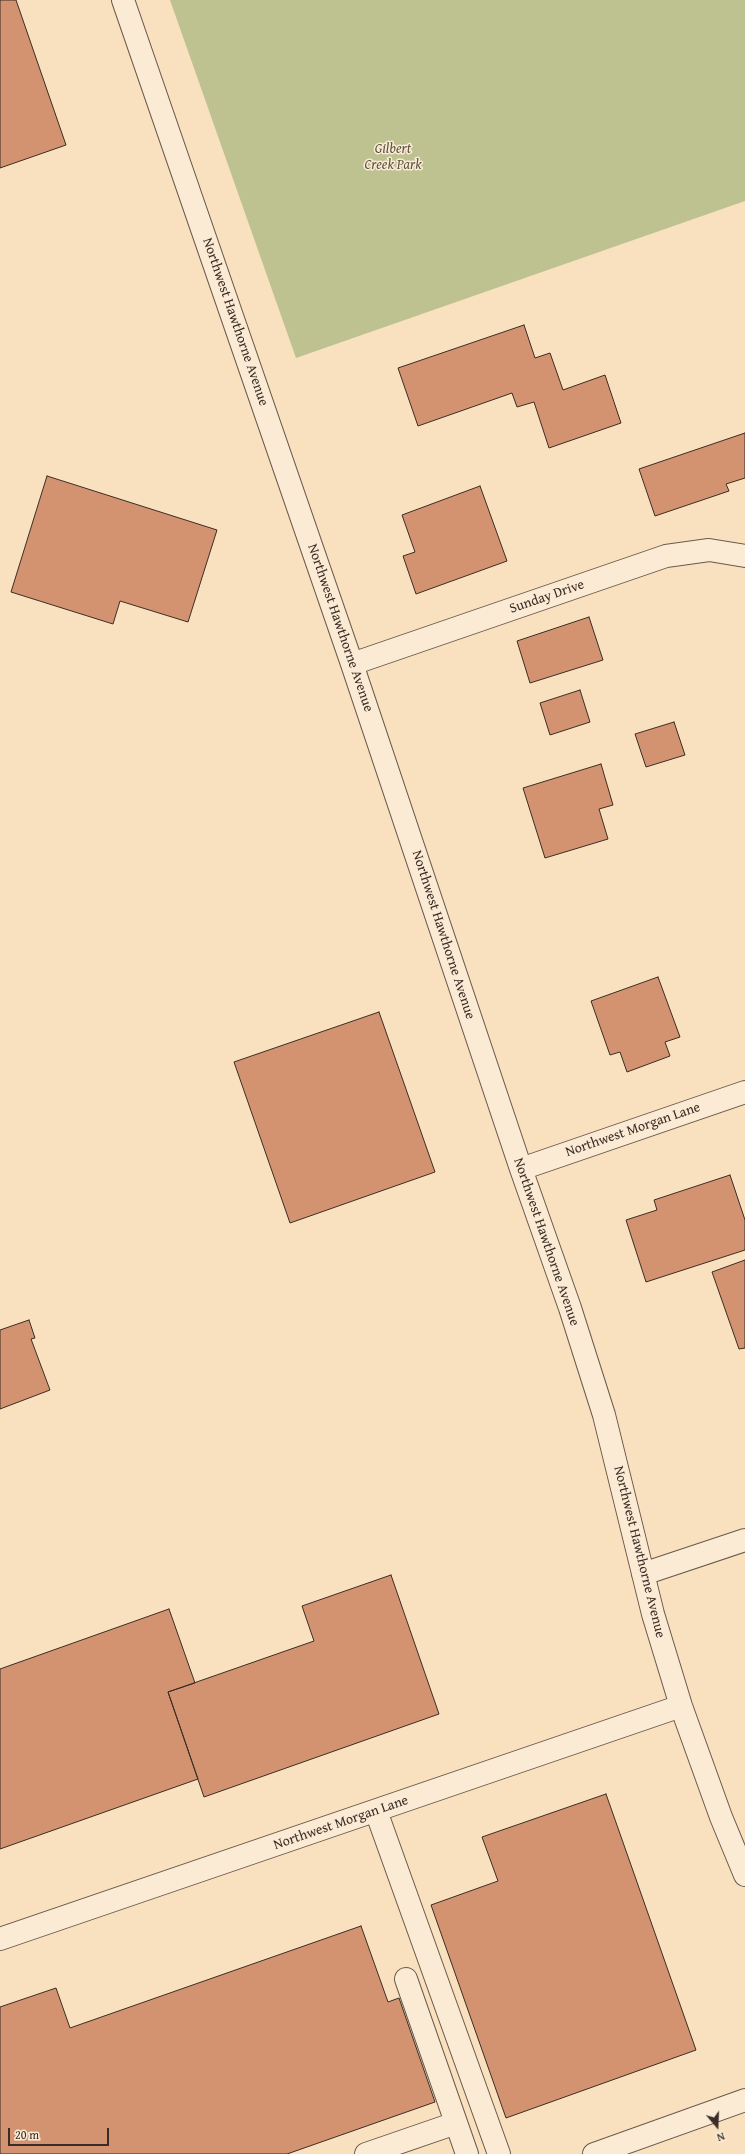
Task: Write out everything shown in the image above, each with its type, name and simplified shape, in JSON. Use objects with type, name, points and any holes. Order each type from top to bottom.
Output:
[{"type":"street","name":"Northwest Hawthorne Avenue","points":[[123,0],[352,664],[521,1169],[570,1308],[604,1415],[643,1574],[681,1706],[721,1817],[745,1875]]},
{"type":"street","name":"Sunday Drive","points":[[352,664],[666,556],[709,550],[745,556]]},
{"type":"street","name":"Northwest Morgan Lane","points":[[521,1169],[745,1092]]},
{"type":"street","points":[[643,1574],[745,1540]]},
{"type":"street","name":"Northwest Morgan Lane","points":[[0,1939],[681,1706]]},
{"type":"street","points":[[376,1811],[499,2154]]},
{"type":"street","points":[[406,1979],[467,2154]]},
{"type":"street","points":[[594,2154],[745,2100]]},
{"type":"street","points":[[366,2154],[456,2123]]},
{"type":"green space","name":"Gilbert Creek Park","points":[[170,0],[745,0],[745,201],[296,358]]},
{"type":"building","points":[[0,0],[16,0],[66,145],[0,168]]},
{"type":"building","points":[[524,325],[535,358],[550,353],[563,390],[605,375],[621,423],[549,448],[534,402],[517,407],[512,393],[418,426],[398,368]]},
{"type":"building","points":[[745,433],[745,478],[726,484],[729,491],[655,516],[639,469]]},
{"type":"building","points":[[47,476],[217,530],[188,622],[120,601],[113,624],[11,592]]},
{"type":"building","points":[[480,486],[507,561],[416,594],[403,556],[415,552],[402,515]]},
{"type":"building","points":[[589,617],[603,660],[530,683],[517,641]]},
{"type":"building","points":[[580,690],[590,722],[550,735],[540,703]]},
{"type":"building","points":[[674,722],[685,755],[646,767],[635,734]]},
{"type":"building","points":[[601,764],[613,805],[599,809],[608,839],[545,858],[523,788]]},
{"type":"building","points":[[658,977],[680,1037],[665,1042],[670,1056],[627,1072],[620,1052],[610,1055],[591,1001]]},
{"type":"building","points":[[379,1012],[435,1172],[290,1223],[234,1062]]},
{"type":"building","points":[[730,1175],[745,1220],[745,1250],[646,1282],[626,1220],[657,1210],[654,1200]]},
{"type":"building","points":[[745,1260],[745,1348],[739,1349],[712,1272]]},
{"type":"building","points":[[29,1320],[35,1338],[31,1339],[50,1390],[0,1409],[0,1330]]},
{"type":"building","points":[[391,1575],[439,1714],[204,1797],[168,1692],[314,1641],[302,1606]]},
{"type":"building","points":[[169,1609],[195,1683],[168,1692],[198,1779],[0,1849],[0,1669]]},
{"type":"building","points":[[606,1794],[696,2050],[506,2118],[431,1905],[498,1881],[482,1837]]},
{"type":"building","points":[[361,1926],[388,2002],[399,1998],[435,2102],[287,2154],[0,2154],[0,2007],[56,1988],[70,2028]]}]
